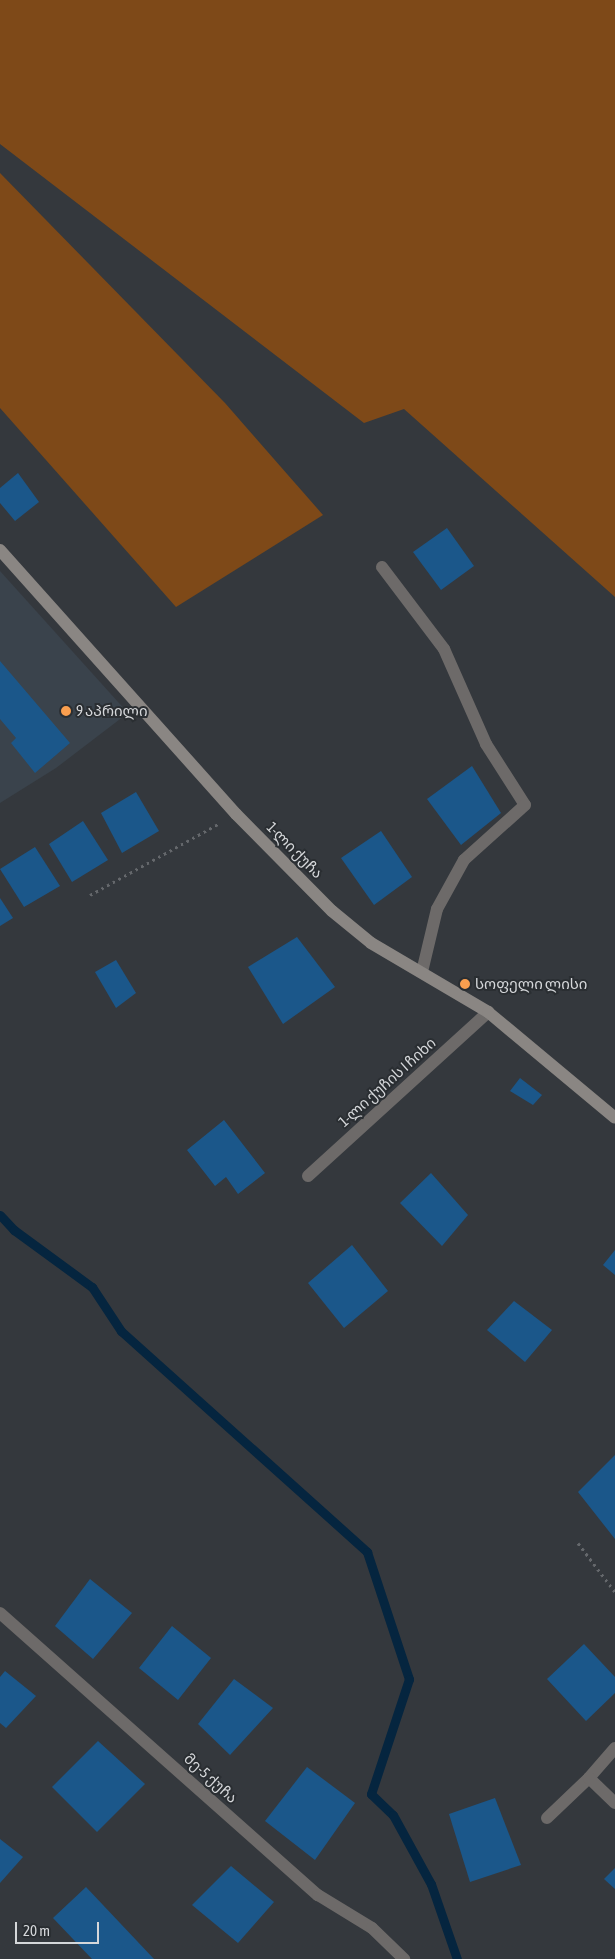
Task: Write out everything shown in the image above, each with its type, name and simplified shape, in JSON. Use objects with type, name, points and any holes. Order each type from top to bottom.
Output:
[{"type":"main road","name":"1-ლი ქუჩა","points":[[0,550],[236,814],[332,911],[371,943],[488,1012],[615,1118]]},
{"type":"street","points":[[382,567],[444,649],[486,744],[525,805],[464,860],[437,909],[422,972]]},
{"type":"street","name":"1-ლი ქუჩის I ჩიხი","points":[[308,1176],[488,1012]]},
{"type":"street","name":"მე-5 ქუჩა","points":[[0,1613],[318,1896],[372,1928],[404,1959]]},
{"type":"street","points":[[547,1818],[589,1778],[615,1748]]},
{"type":"street","points":[[589,1778],[615,1803]]},
{"type":"path","points":[[90,895],[236,814]]},
{"type":"path","points":[[578,1543],[615,1592]]},
{"type":"shaded area","points":[[0,0],[615,0],[615,597],[404,409],[364,423],[0,144]]},
{"type":"shaded area","points":[[0,173],[225,403],[323,515],[176,607],[0,408]]},
{"type":"shaded area","points":[[0,571],[128,713],[56,768],[0,803]]},
{"type":"building","points":[[18,473],[39,502],[15,521],[0,503],[0,488]]},
{"type":"building","points":[[447,528],[474,566],[441,590],[413,552]]},
{"type":"building","points":[[0,661],[70,743],[35,773],[11,743],[16,738],[0,719]]},
{"type":"building","points":[[472,766],[501,813],[461,845],[427,799]]},
{"type":"building","points":[[136,792],[159,831],[122,853],[101,813]]},
{"type":"building","points":[[83,821],[108,860],[72,882],[49,844]]},
{"type":"building","points":[[381,831],[412,877],[374,905],[341,858]]},
{"type":"building","points":[[35,847],[60,886],[24,907],[0,869]]},
{"type":"building","points":[[0,898],[13,918],[0,926]]},
{"type":"building","points":[[297,937],[335,987],[283,1024],[248,967]]},
{"type":"building","points":[[116,960],[136,993],[116,1008],[95,972]]},
{"type":"building","points":[[520,1078],[542,1095],[533,1105],[510,1091]]},
{"type":"building","points":[[224,1120],[265,1173],[238,1194],[226,1177],[215,1186],[187,1150]]},
{"type":"building","points":[[431,1173],[468,1215],[442,1246],[400,1203]]},
{"type":"building","points":[[352,1245],[388,1291],[344,1328],[308,1283]]},
{"type":"building","points":[[615,1250],[615,1275],[603,1265]]},
{"type":"building","points":[[514,1301],[552,1330],[525,1362],[487,1330]]},
{"type":"building","points":[[615,1455],[615,1539],[578,1492]]},
{"type":"building","points":[[90,1579],[132,1613],[93,1659],[55,1626]]},
{"type":"building","points":[[172,1626],[211,1658],[178,1700],[139,1668]]},
{"type":"building","points":[[584,1644],[615,1677],[615,1693],[586,1721],[547,1679]]},
{"type":"building","points":[[5,1671],[36,1696],[6,1728],[0,1723],[0,1677]]},
{"type":"building","points":[[234,1679],[273,1708],[230,1755],[198,1724]]},
{"type":"building","points":[[98,1741],[145,1784],[97,1832],[52,1787]]},
{"type":"building","points":[[307,1767],[355,1803],[315,1860],[265,1821]]},
{"type":"building","points":[[495,1798],[521,1865],[470,1882],[449,1814]]},
{"type":"building","points":[[0,1839],[23,1857],[0,1883]]},
{"type":"building","points":[[231,1866],[274,1902],[238,1943],[192,1905]]},
{"type":"building","points":[[615,1868],[615,1889],[604,1879]]},
{"type":"building","points":[[86,1887],[154,1959],[92,1959],[53,1918]]},
{"type":"waterway","points":[[0,1215],[14,1230],[92,1287],[121,1331],[367,1552],[409,1679],[371,1794],[393,1815],[431,1884],[457,1959]]},
{"type":"place","name":"9 აპრილი","points":[[66,711]]},
{"type":"place","name":"სოფელი ლისი","points":[[465,984]]}]
